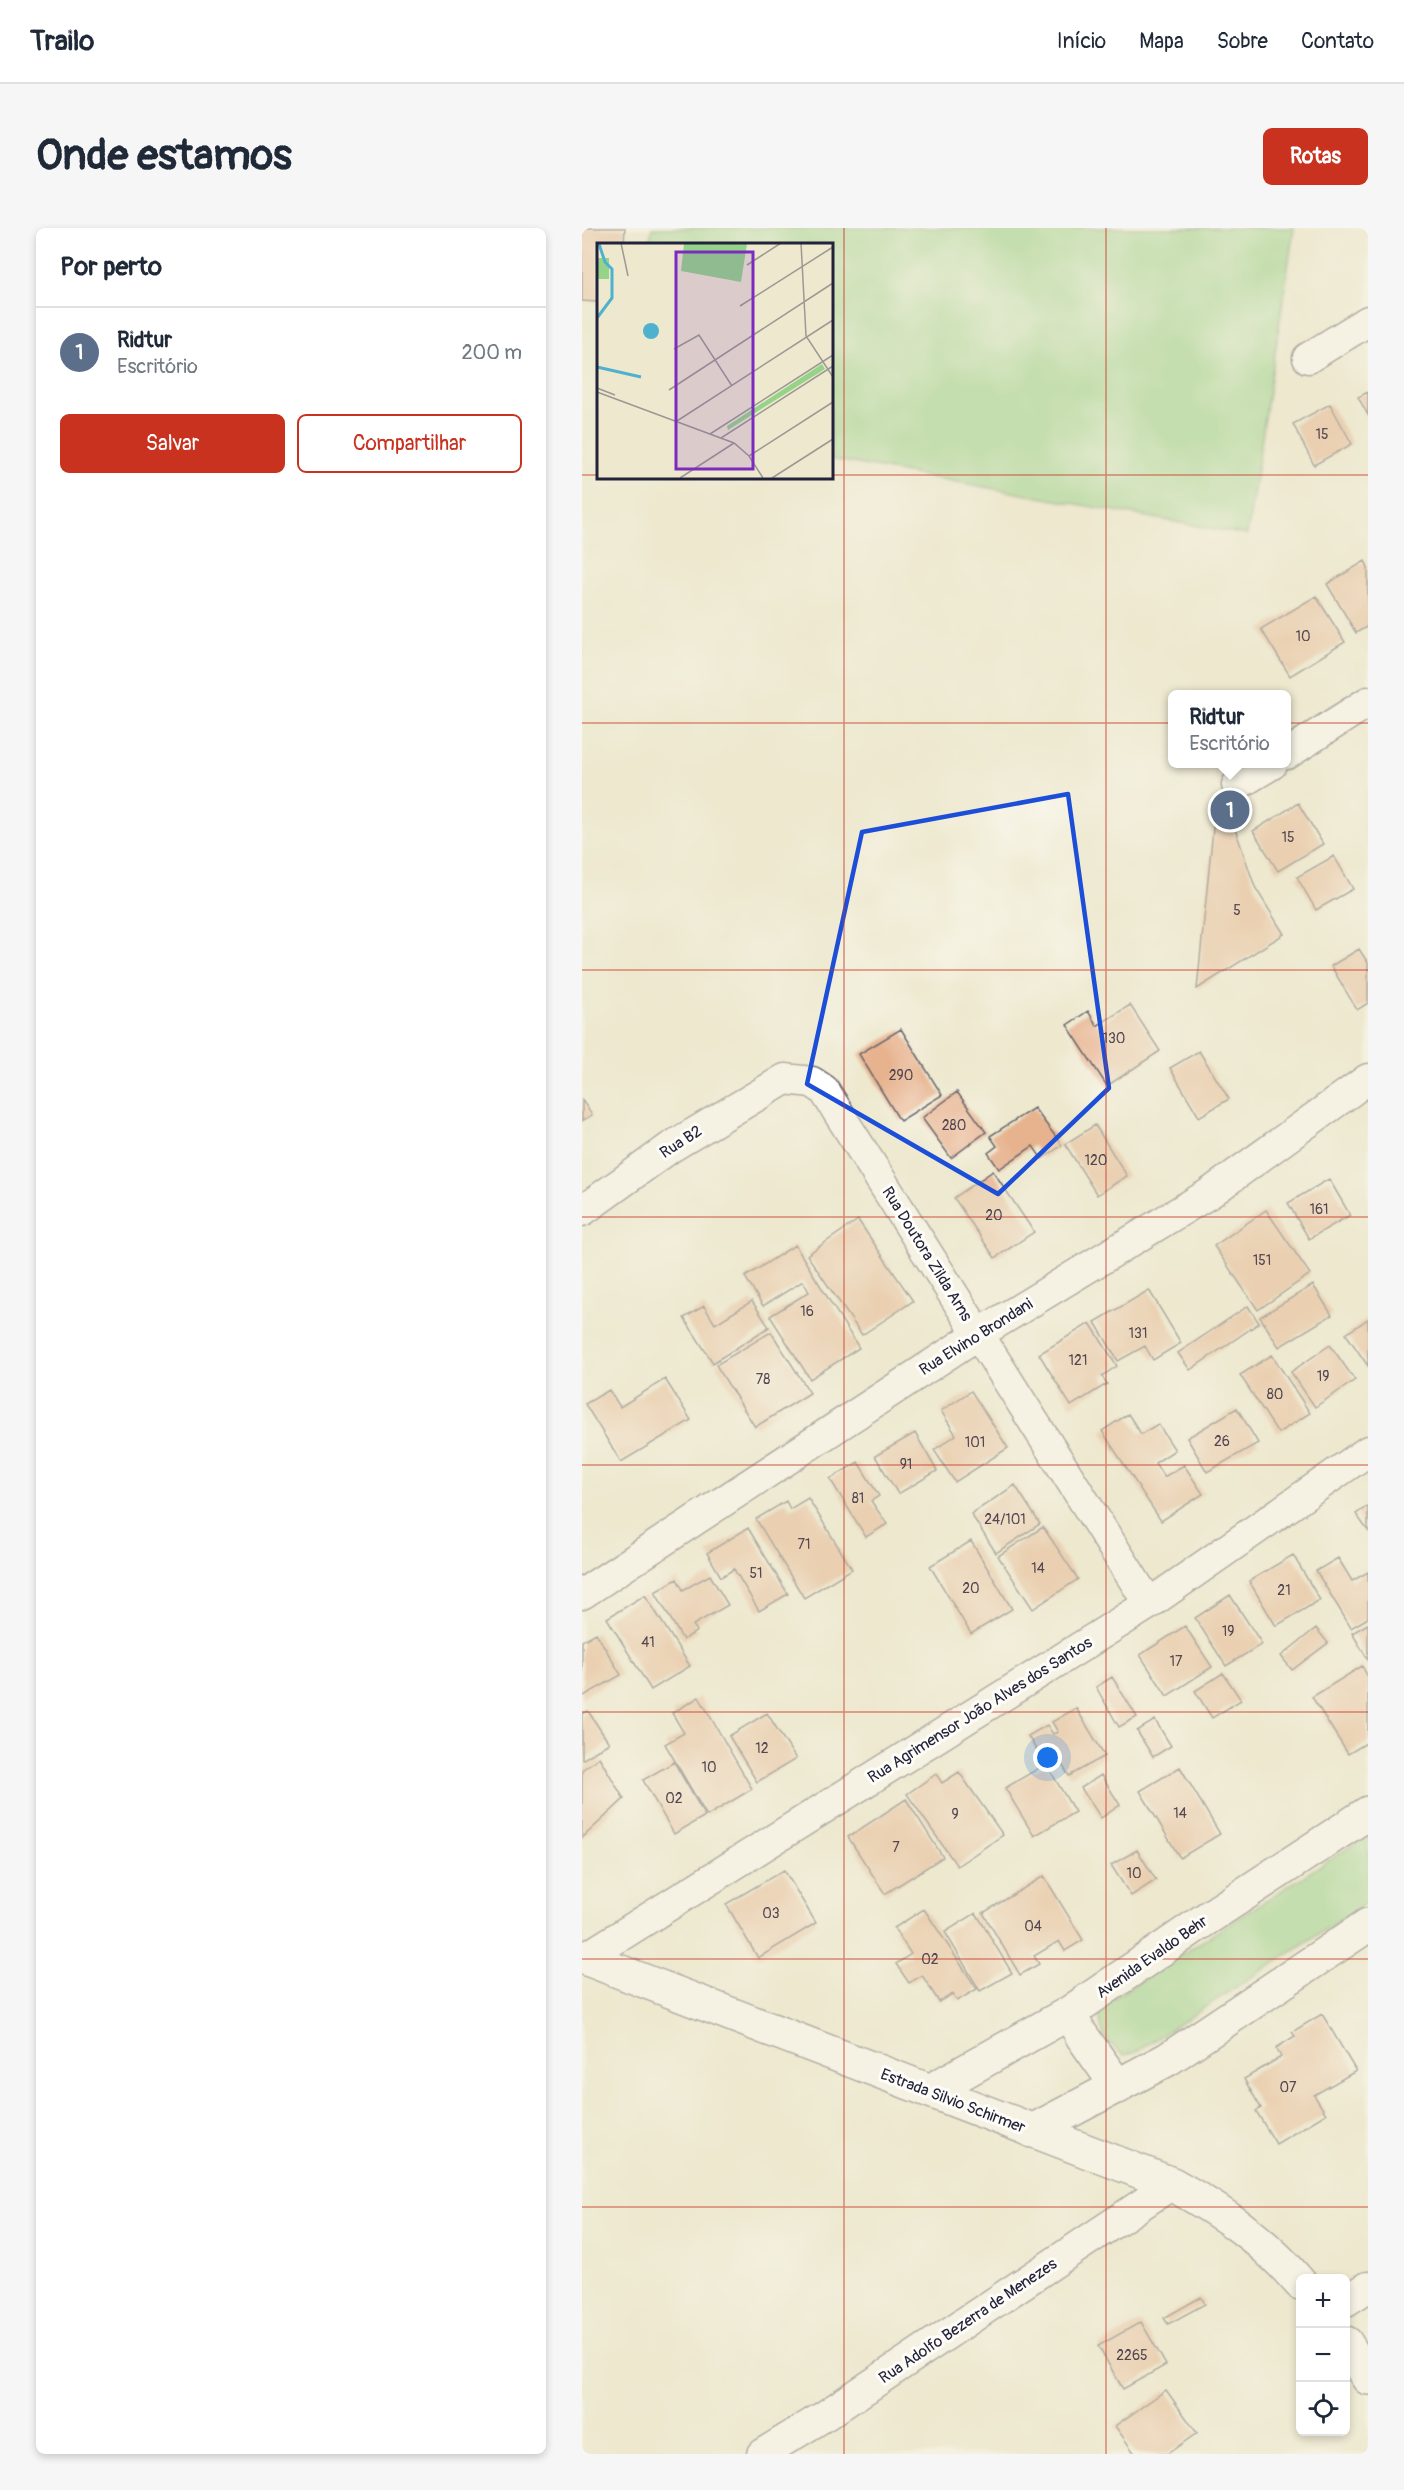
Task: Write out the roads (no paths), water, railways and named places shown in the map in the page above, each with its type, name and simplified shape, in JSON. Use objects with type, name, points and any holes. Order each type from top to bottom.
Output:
[{"type":"street","points":[[1308,358],[1368,321]]},
{"type":"street","points":[[1291,751],[1368,702]]},
{"type":"street","points":[[1238,785],[1266,768]]},
{"type":"street","name":"Rua Doutora Zilda Arns","points":[[785,1079],[812,1082],[824,1090],[1149,1604]]},
{"type":"street","name":"Rua B2","points":[[582,1211],[671,1147],[785,1079]]},
{"type":"street","name":"Rua Elvino Brondani","points":[[582,1594],[977,1335],[1210,1193],[1368,1079]]},
{"type":"street","name":"Rua Agrimensor João Alves dos Santos","points":[[583,1958],[1149,1604],[1368,1451]]},
{"type":"street","name":"Avenida Evaldo Behr","points":[[930,2091],[1070,2013],[1197,1925],[1368,1813]]},
{"type":"street","points":[[1032,2132],[1168,2059],[1368,1925]]},
{"type":"street","name":"Estrada Silvio Schirmer","points":[[583,1958],[1172,2184],[1217,2209],[1277,2256],[1296,2278]]},
{"type":"street","points":[[1070,2013],[1082,2036],[1118,2086]]},
{"type":"street","name":"Rua Adolfo Bezerra de Menezes","points":[[762,2454],[826,2415],[1172,2184]]},
{"type":"street","points":[[1350,2298],[1368,2287]]},
{"type":"street","points":[[1350,2349],[1368,2378]]},
{"type":"place","name":"Ridtur","points":[[1230,810]]}]
